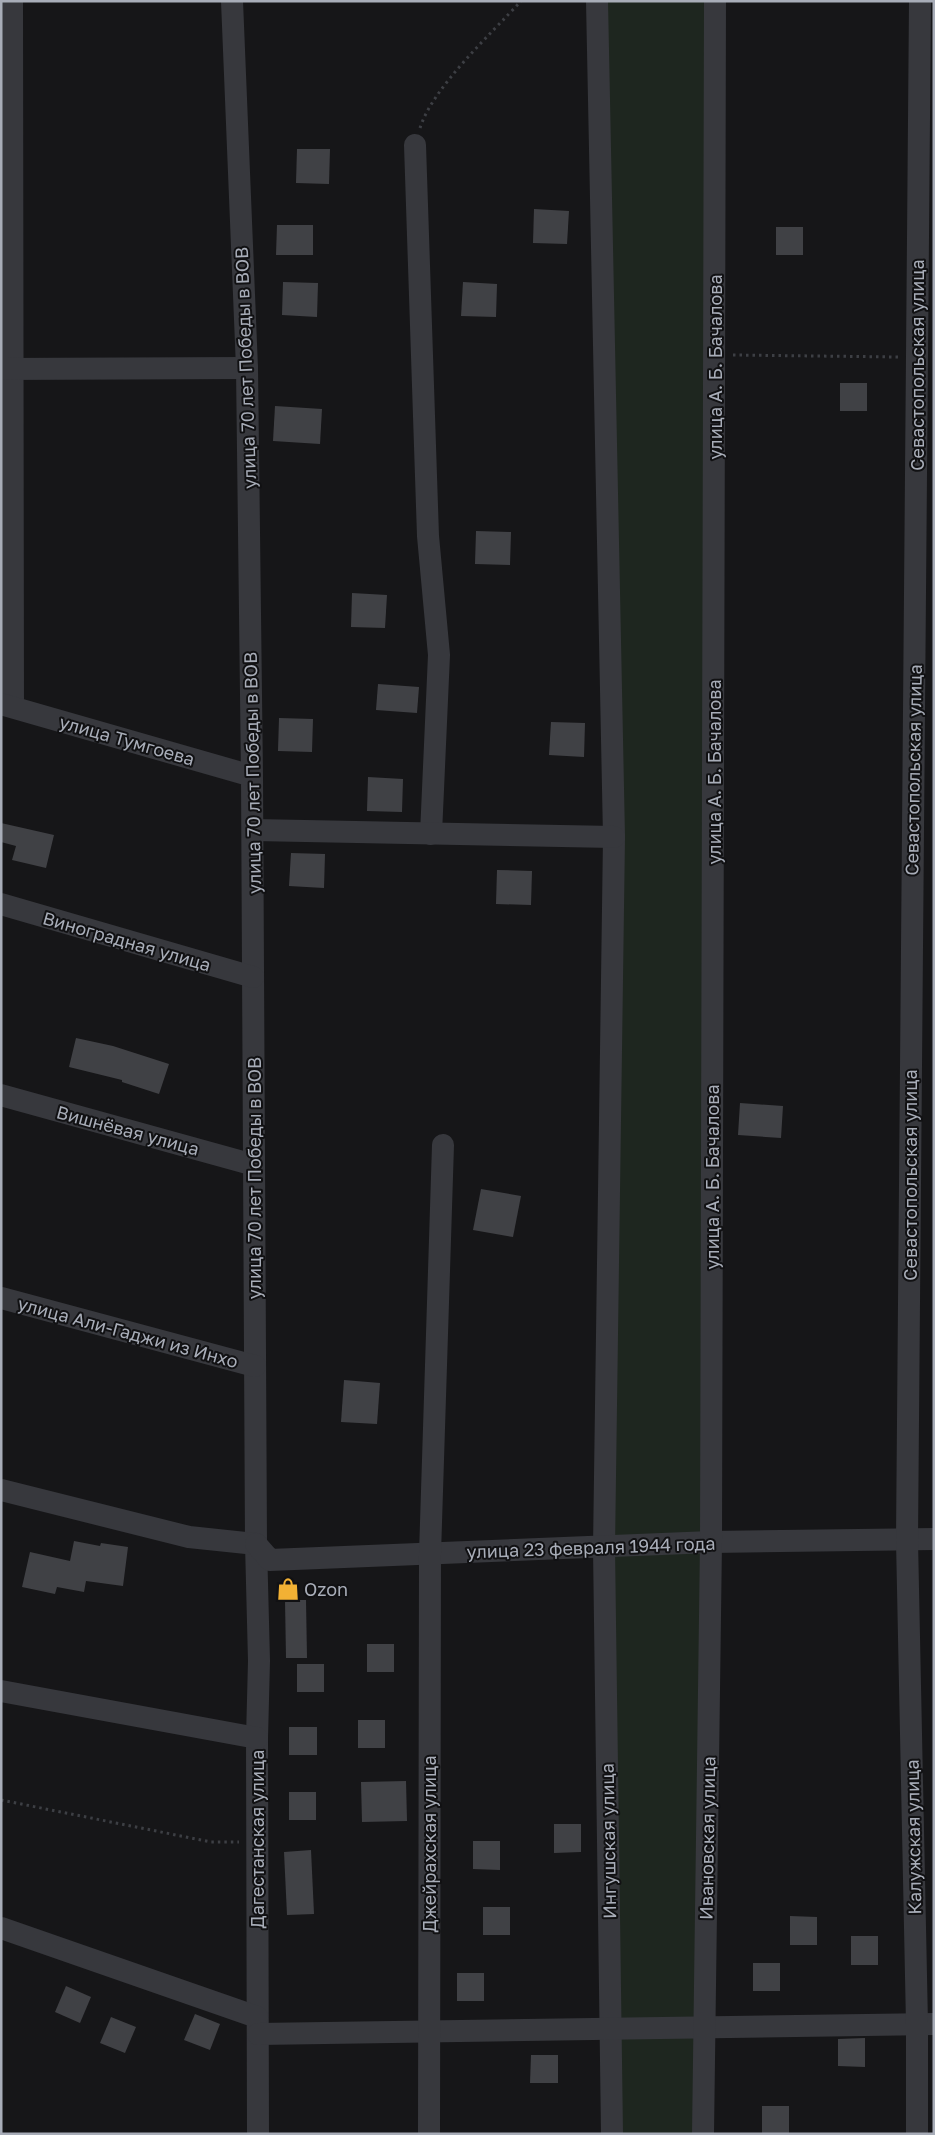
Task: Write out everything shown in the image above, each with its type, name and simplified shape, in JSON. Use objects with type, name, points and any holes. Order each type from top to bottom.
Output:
[{"type":"street","points":[[7,706],[7,369],[12,1]]},
{"type":"street","name":"улица 70 лет Победы в ВОВ","points":[[232,1],[247,368],[253,830],[256,1544]]},
{"type":"street","name":"Ингушская улица","points":[[597,1],[614,838],[604,1548],[612,2134]]},
{"type":"street","name":"улица А. Б. Бачалова","points":[[711,1542],[715,1]]},
{"type":"street","name":"Севастопольская улица","points":[[907,1540],[925,357],[920,1]]},
{"type":"street","points":[[415,145],[428,536],[440,655],[432,834]]},
{"type":"street","points":[[7,369],[247,368]]},
{"type":"street","name":"улица Тумгоева","points":[[7,706],[252,776]]},
{"type":"street","points":[[253,830],[614,838]]},
{"type":"street","name":"Виноградная улица","points":[[1,904],[253,977]]},
{"type":"street","name":"Вишнёвая улица","points":[[1,1095],[254,1165]]},
{"type":"street","name":"Джейрахская улица","points":[[429,2134],[430,1554],[443,1145]]},
{"type":"street","name":"улица Али-Гаджи из Инхо","points":[[1,1298],[255,1366]]},
{"type":"street","points":[[1,1490],[189,1537],[256,1544]]},
{"type":"street","name":"улица 23 февраля 1944 года","points":[[256,1544],[270,1560],[604,1548],[711,1542],[934,1539]]},
{"type":"street","name":"Калужская улица","points":[[907,1540],[926,2024],[917,2134]]},
{"type":"street","name":"Ивановская улица","points":[[704,2134],[711,1542]]},
{"type":"street","name":"Дагестанская улица","points":[[256,1544],[259,1661],[257,1738],[258,2134]]},
{"type":"street","points":[[1,1691],[257,1738]]},
{"type":"street","points":[[1,1928],[258,2026],[428,2032],[926,2024]]},
{"type":"path","points":[[415,145],[426,111],[446,84],[521,1]]},
{"type":"path","points":[[715,354],[925,357]]},
{"type":"path","points":[[1,1800],[211,1842],[257,1842]]},
{"type":"shaded area","points":[[604,1],[708,1],[703,2134],[612,2134]]},
{"type":"building","points":[[297,149],[330,149],[329,184],[296,183]]},
{"type":"building","points":[[534,209],[569,211],[567,244],[533,243]]},
{"type":"building","points":[[277,225],[313,225],[313,255],[276,255]]},
{"type":"building","points":[[776,227],[803,227],[803,255],[776,255]]},
{"type":"building","points":[[283,282],[318,283],[317,317],[282,315]]},
{"type":"building","points":[[463,282],[497,284],[496,317],[461,316]]},
{"type":"building","points":[[840,383],[867,383],[867,411],[840,411]]},
{"type":"building","points":[[275,406],[322,409],[320,444],[273,441]]},
{"type":"building","points":[[476,531],[511,532],[510,565],[475,564]]},
{"type":"building","points":[[352,593],[387,595],[385,628],[351,627]]},
{"type":"building","points":[[378,684],[419,687],[417,713],[376,710]]},
{"type":"building","points":[[279,718],[313,719],[312,752],[278,751]]},
{"type":"building","points":[[551,722],[585,723],[584,757],[549,755]]},
{"type":"building","points":[[368,777],[403,779],[402,812],[367,811]]},
{"type":"building","points":[[1,823],[54,835],[46,868],[12,860],[16,846],[1,842]]},
{"type":"building","points":[[291,853],[325,854],[324,888],[289,886]]},
{"type":"building","points":[[497,870],[532,871],[531,905],[496,904]]},
{"type":"building","points":[[76,1038],[113,1046],[169,1064],[159,1094],[122,1082],[122,1080],[69,1067]]},
{"type":"building","points":[[740,1103],[783,1106],[781,1138],[738,1135]]},
{"type":"building","points":[[481,1189],[521,1196],[513,1237],[473,1230]]},
{"type":"building","points":[[344,1380],[380,1383],[377,1424],[341,1422]]},
{"type":"building","points":[[74,1541],[100,1546],[101,1543],[128,1547],[123,1586],[86,1581],[84,1592],[57,1587],[55,1594],[22,1587],[30,1552],[70,1561]]},
{"type":"building","points":[[285,1600],[306,1600],[307,1658],[286,1658]]},
{"type":"building","points":[[367,1644],[394,1644],[394,1672],[367,1672]]},
{"type":"building","points":[[297,1664],[324,1664],[324,1692],[297,1692]]},
{"type":"building","points":[[358,1720],[385,1720],[385,1748],[358,1748]]},
{"type":"building","points":[[289,1727],[317,1727],[317,1755],[289,1755]]},
{"type":"building","points":[[406,1781],[407,1821],[362,1822],[361,1782]]},
{"type":"building","points":[[289,1792],[316,1792],[316,1820],[289,1820]]},
{"type":"building","points":[[554,1824],[581,1824],[581,1852],[554,1853]]},
{"type":"building","points":[[473,1841],[500,1841],[500,1870],[473,1869]]},
{"type":"building","points":[[311,1850],[314,1914],[287,1915],[284,1852]]},
{"type":"building","points":[[483,1907],[510,1907],[510,1935],[483,1935]]},
{"type":"building","points":[[790,1916],[817,1917],[817,1945],[790,1945]]},
{"type":"building","points":[[851,1936],[878,1936],[878,1965],[851,1965]]},
{"type":"building","points":[[753,1963],[780,1963],[780,1991],[753,1991]]},
{"type":"building","points":[[457,1973],[484,1973],[484,2001],[457,2001]]},
{"type":"building","points":[[66,1986],[91,1997],[80,2023],[55,2012]]},
{"type":"building","points":[[195,2014],[220,2024],[210,2050],[184,2040]]},
{"type":"building","points":[[111,2017],[136,2027],[125,2053],[100,2043]]},
{"type":"building","points":[[865,2038],[865,2067],[838,2066],[838,2039]]},
{"type":"building","points":[[531,2055],[558,2055],[558,2083],[530,2083]]},
{"type":"building","points":[[762,2106],[789,2106],[789,2134],[762,2134]]},
{"type":"place","name":"Ozon","points":[[288,1589]]}]
